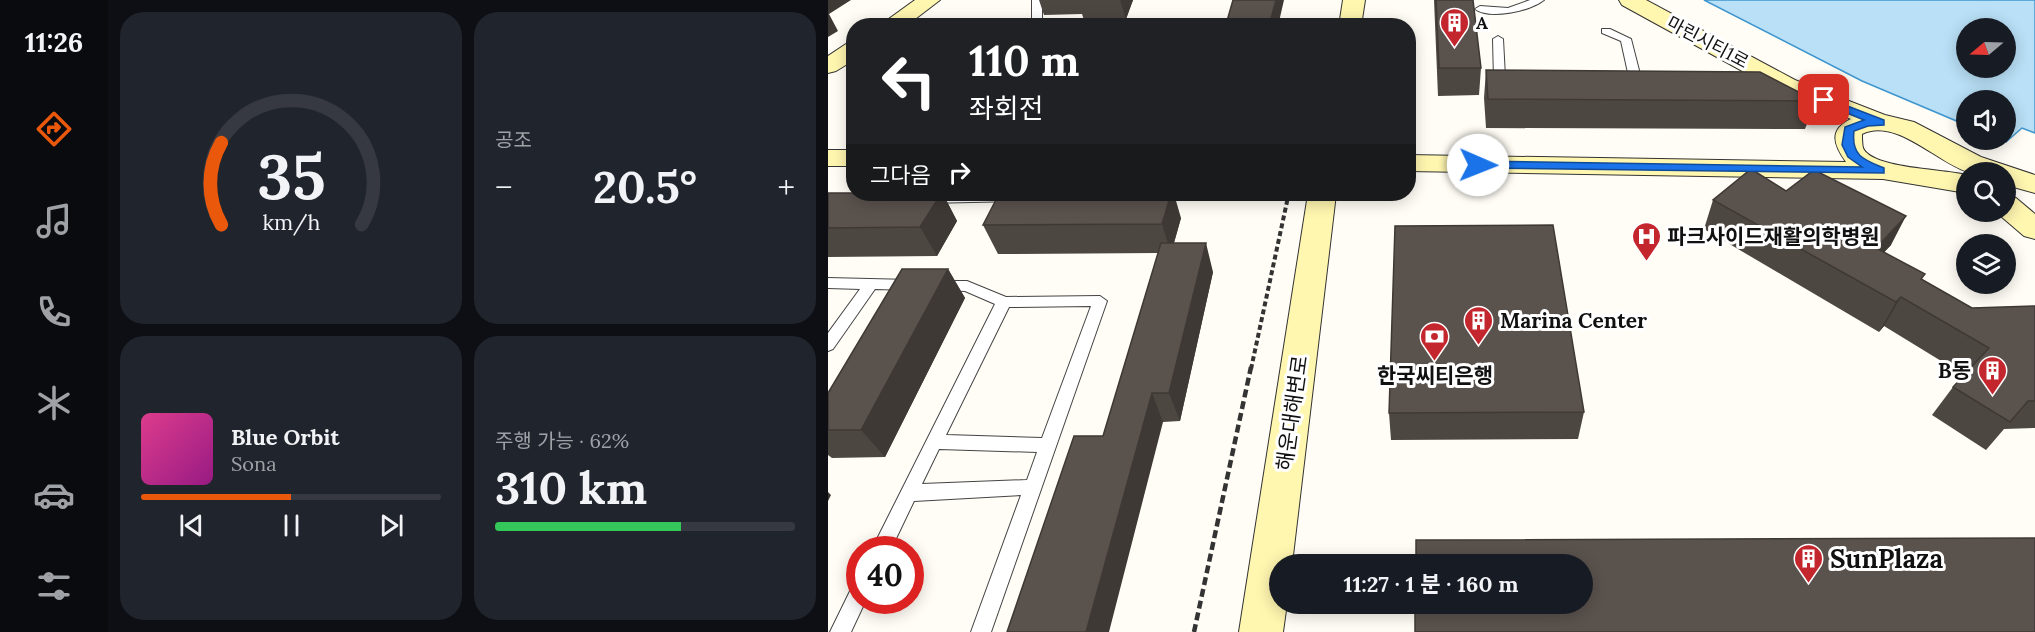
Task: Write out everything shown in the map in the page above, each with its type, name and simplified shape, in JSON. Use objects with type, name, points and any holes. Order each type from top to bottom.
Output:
[{"type":"main road","points":[[902,18],[929,0]]},
{"type":"main road","points":[[1351,18],[1354,0]]},
{"type":"main road","name":"마린시티1로","points":[[1630,0],[1775,85],[1812,103],[1864,164],[1880,171]]},
{"type":"main road","points":[[828,66],[846,54]]},
{"type":"main road","name":"마린시티1로","points":[[1775,85],[1880,122],[1910,130],[1970,162]]},
{"type":"main road","points":[[1826,171],[1843,166],[1850,146],[1849,130],[1856,125],[1880,122]]},
{"type":"main road","points":[[828,158],[846,158]]},
{"type":"main road","points":[[1416,164],[1880,171],[1956,182]]},
{"type":"main road","points":[[2016,179],[2035,184]]},
{"type":"main road","name":"해운대해변로","points":[[1262,632],[1321,201]]},
{"type":"main road","points":[[2016,214],[2034,229]]},
{"type":"lane","points":[[1037,0],[1037,18]]},
{"type":"lane","points":[[1480,9],[1509,11],[1539,0]]},
{"type":"lane","points":[[1606,31],[1626,39],[1636,82]]},
{"type":"lane","points":[[1497,39],[1500,80],[1523,80]]},
{"type":"lane","points":[[828,283],[967,286],[1004,302],[1100,301],[981,632]]},
{"type":"lane","points":[[828,345],[871,284]]},
{"type":"lane","points":[[888,536],[1004,302]]},
{"type":"lane","points":[[934,442],[1048,445]]},
{"type":"lane","points":[[909,493],[1033,487]]},
{"type":"lane","points":[[840,632],[849,614]]},
{"type":"path","points":[[1194,632],[1287,201]]},
{"type":"water","points":[[1704,0],[2035,0],[2035,133],[2022,128],[2016,133],[2016,90],[1956,90],[1956,121],[1862,81]]},
{"type":"building","points":[[1233,0],[1276,0],[1271,18],[1228,18]]},
{"type":"building","name":"A","points":[[1436,0],[1473,0],[1481,68],[1439,68]]},
{"type":"building","points":[[1486,70],[1760,72],[1816,101],[1488,99]]},
{"type":"building","points":[[1751,169],[1786,191],[1814,170],[1906,216],[1876,248],[1925,274],[1921,279],[1972,308],[2035,306],[2035,401],[2028,401],[2010,422],[1953,387],[1989,348],[1901,297],[1896,302],[1713,200]]},
{"type":"building","points":[[828,193],[846,193],[846,201],[937,201],[920,227],[828,228]]},
{"type":"building","points":[[995,201],[1169,201],[1162,224],[983,225]]},
{"type":"building","name":"Marina Center","points":[[1553,225],[1584,412],[1389,413],[1395,226]]},
{"type":"building","points":[[1161,243],[1206,243],[1169,393],[1152,393],[1086,632],[1007,632],[1074,436],[1103,436]]},
{"type":"building","points":[[902,269],[948,269],[861,430],[828,430],[828,393]]},
{"type":"building","name":"SunPlaza","points":[[2035,538],[2035,632],[1415,632],[1415,614],[1593,614],[1593,554],[1416,554],[1416,540]]},
{"type":"place","name":"A","points":[[1455,48]]},
{"type":"place","name":"파크사이드재활의학병원","points":[[1646,262]]},
{"type":"place","name":"Marina Center","points":[[1479,346]]},
{"type":"place","name":"한국씨티은행","points":[[1435,362]]},
{"type":"place","name":"B동","points":[[1992,396]]},
{"type":"place","name":"SunPlaza","points":[[1809,584]]},
{"type":"route","points":[[1478,165],[1880,171],[1864,164],[1852,154],[1847,145],[1849,130],[1856,125],[1880,122],[1824,100]]}]
